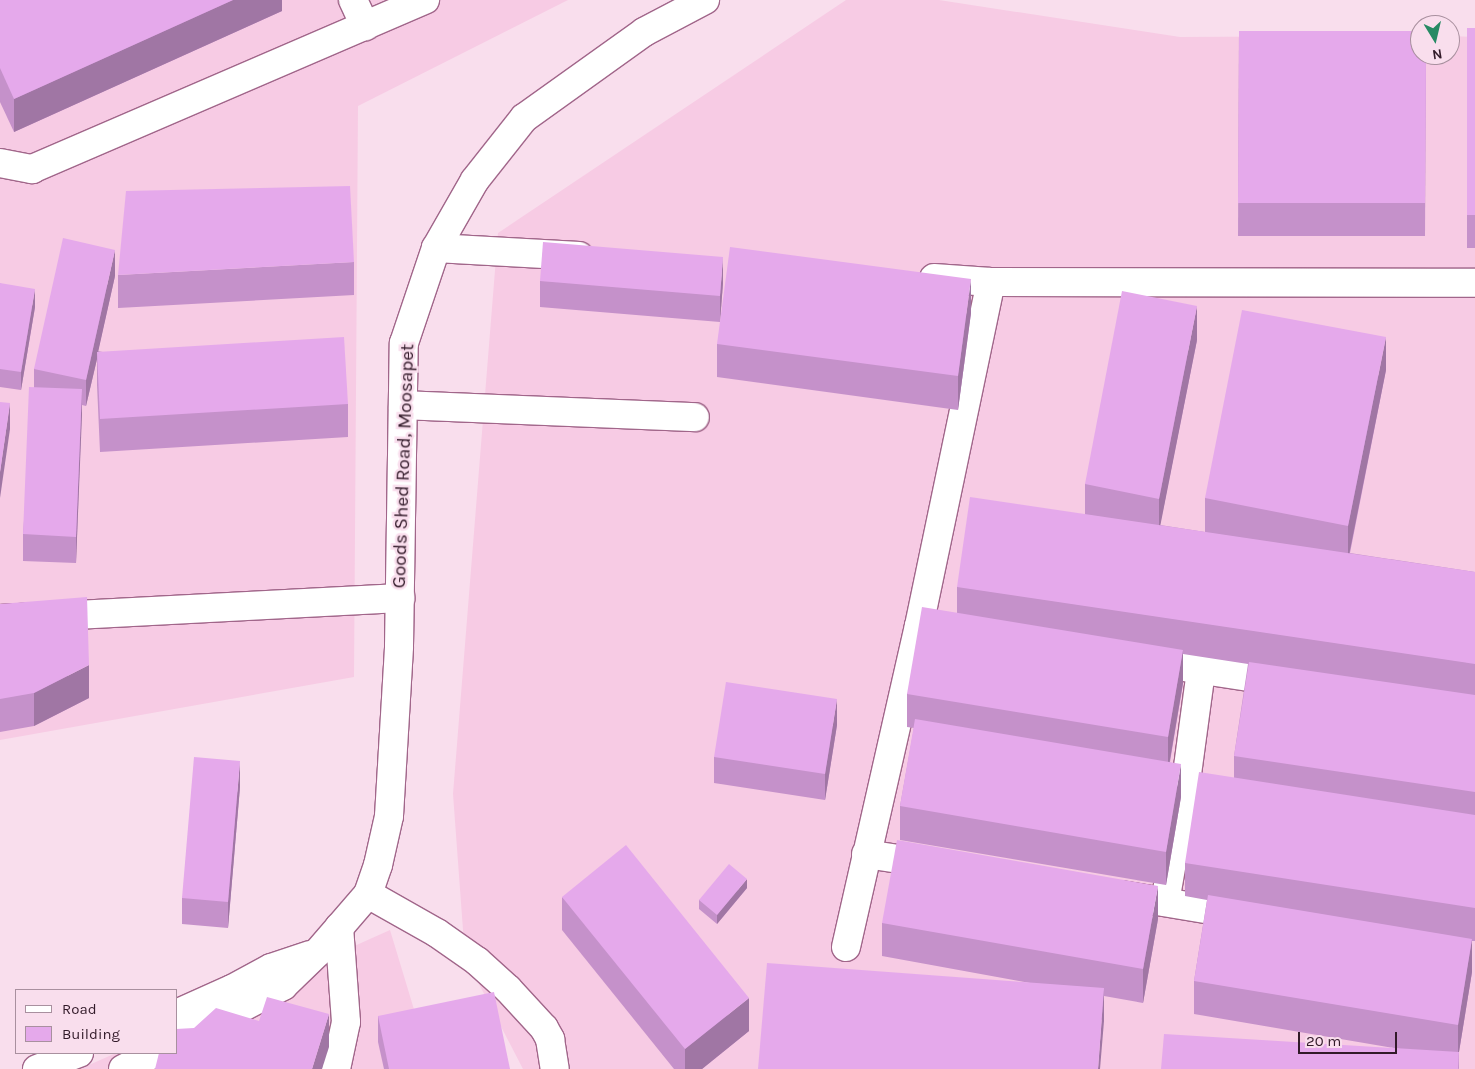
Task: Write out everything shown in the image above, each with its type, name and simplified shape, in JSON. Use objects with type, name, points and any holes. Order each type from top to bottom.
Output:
[{"type":"street","points":[[353,0],[365,26]]},
{"type":"street","points":[[0,163],[32,169],[425,0]]},
{"type":"street","name":"Goods Shed Road, Moosapet","points":[[178,1041],[282,986],[318,952],[368,894],[378,865],[388,816],[400,598],[404,343],[436,248],[475,180],[524,118],[644,32],[705,0]]},
{"type":"street","points":[[436,248],[605,258]]},
{"type":"street","points":[[912,277],[991,282],[1475,283]]},
{"type":"street","points":[[846,947],[919,626],[991,282]]},
{"type":"street","points":[[404,405],[695,418]]},
{"type":"street","points":[[0,619],[400,598]]},
{"type":"street","points":[[919,626],[977,635]]},
{"type":"street","points":[[1123,658],[1309,686]]},
{"type":"street","points":[[1165,902],[1185,789],[1202,670]]},
{"type":"street","points":[[892,740],[922,745]]},
{"type":"street","points":[[1116,778],[1252,800]]},
{"type":"street","points":[[866,854],[953,868]]},
{"type":"street","points":[[1097,891],[1271,920]]},
{"type":"street","points":[[368,894],[437,933],[477,961],[508,989],[544,1028],[550,1039],[555,1069]]},
{"type":"street","points":[[336,1069],[346,1022],[339,927]]},
{"type":"street","points":[[178,1013],[232,989],[271,968],[318,952]]},
{"type":"street","points":[[38,1069],[76,1054]]},
{"type":"street","points":[[116,1054],[123,1069],[153,1054]]},
{"type":"shaded area","points":[[0,0],[568,0],[358,106],[354,677],[0,740]]},
{"type":"shaded area","points":[[846,0],[939,0],[1180,37],[1410,36],[1410,65],[1460,65],[1460,36],[1475,37],[1475,1069],[523,1069],[465,957],[453,794],[498,233]]},
{"type":"shaded area","points":[[390,930],[432,1069],[80,1069],[114,1054],[178,1054],[178,1025]]},
{"type":"building","points":[[0,0],[233,0],[14,99],[0,68]]},
{"type":"building","points":[[1467,28],[1475,28],[1475,215],[1467,215]]},
{"type":"building","points":[[1239,31],[1410,31],[1410,65],[1426,65],[1425,203],[1238,203]]},
{"type":"building","points":[[350,186],[354,262],[118,275],[126,191]]},
{"type":"building","points":[[63,238],[115,250],[86,380],[34,369]]},
{"type":"building","points":[[543,242],[723,257],[720,296],[540,281]]},
{"type":"building","points":[[730,247],[971,279],[958,376],[717,344]]},
{"type":"building","points":[[0,283],[35,289],[21,372],[0,369]]},
{"type":"building","points":[[1122,291],[1197,306],[1159,499],[1085,484]]},
{"type":"building","points":[[1242,310],[1386,337],[1348,526],[1205,498]]},
{"type":"building","points":[[344,337],[348,404],[100,419],[97,352]]},
{"type":"building","points":[[29,387],[82,389],[76,537],[23,534]]},
{"type":"building","points":[[0,402],[10,403],[0,472]]},
{"type":"building","points":[[970,497],[1475,572],[1475,664],[957,587]]},
{"type":"building","points":[[87,597],[89,665],[34,693],[0,699],[0,604]]},
{"type":"building","points":[[922,607],[1183,650],[1168,737],[907,694]]},
{"type":"building","points":[[1249,662],[1475,695],[1475,792],[1234,756]]},
{"type":"building","points":[[726,682],[837,699],[825,774],[714,757]]},
{"type":"building","points":[[915,719],[1181,764],[1166,852],[900,806]]},
{"type":"building","points":[[194,757],[240,761],[228,902],[182,898]]},
{"type":"building","points":[[1199,772],[1475,815],[1475,908],[1185,863]]},
{"type":"building","points":[[897,840],[1158,886],[1143,969],[882,923]]},
{"type":"building","points":[[626,845],[749,998],[685,1049],[562,897]]},
{"type":"building","points":[[729,864],[747,879],[717,915],[699,900]]},
{"type":"building","points":[[1208,895],[1472,939],[1458,1025],[1194,981]]},
{"type":"building","points":[[767,963],[1104,988],[1098,1069],[758,1069]]},
{"type":"building","points":[[494,992],[510,1069],[389,1069],[378,1016]]},
{"type":"building","points":[[267,997],[329,1014],[312,1069],[155,1069],[159,1054],[178,1054],[178,1029],[194,1028],[216,1008],[259,1021]]},
{"type":"building","points":[[1164,1034],[1459,1052],[1458,1069],[1161,1069]]}]
